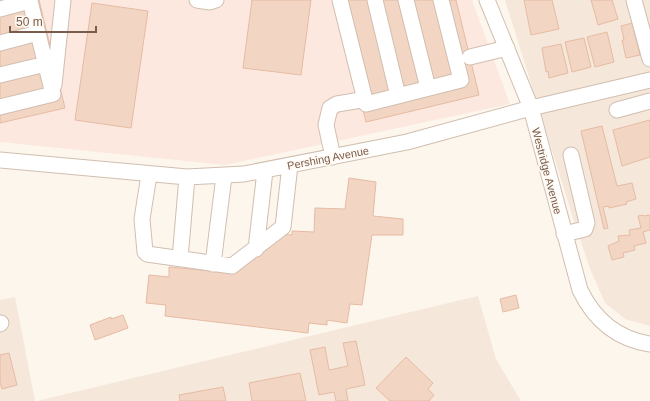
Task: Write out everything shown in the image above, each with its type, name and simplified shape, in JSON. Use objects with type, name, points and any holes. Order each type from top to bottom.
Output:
[{"type":"street","points":[[53,94],[63,0]]},
{"type":"street","points":[[197,0],[210,2],[216,0]]},
{"type":"street","points":[[340,0],[366,104],[460,80],[441,0]]},
{"type":"street","points":[[375,0],[398,96]]},
{"type":"street","points":[[406,0],[428,88]]},
{"type":"street","name":"Westridge Avenue","points":[[487,0],[531,108],[580,290],[587,304],[598,318],[617,332],[640,342],[650,344]]},
{"type":"street","points":[[634,0],[650,59]]},
{"type":"street","points":[[0,9],[30,1],[53,94]]},
{"type":"street","points":[[0,43],[38,33]]},
{"type":"street","points":[[470,57],[507,48]]},
{"type":"street","points":[[0,75],[46,64]]},
{"type":"street","name":"Pershing Avenue","points":[[0,160],[148,175],[186,177],[224,176],[265,171],[407,142],[531,108],[650,80]]},
{"type":"street","points":[[0,107],[53,94]]},
{"type":"street","points":[[333,157],[326,126],[330,108],[337,104],[361,100]]},
{"type":"street","points":[[617,110],[650,101]]},
{"type":"street","points":[[564,234],[585,229],[587,224],[571,155]]},
{"type":"street","points":[[148,175],[142,218],[144,250],[147,254],[213,264],[235,265],[283,227],[290,165]]},
{"type":"street","points":[[256,249],[265,171]]},
{"type":"street","points":[[213,264],[224,176]]},
{"type":"street","points":[[180,259],[186,177]]},
{"type":"shaded area","points":[[0,0],[472,0],[510,104],[225,165],[0,142]]},
{"type":"shaded area","points":[[505,0],[650,0],[650,326],[625,319],[605,303],[590,269],[574,221]]},
{"type":"shaded area","points":[[478,296],[496,359],[521,401],[37,401]]},
{"type":"shaded area","points":[[15,297],[35,401],[0,401],[0,300]]},
{"type":"building","points":[[0,0],[39,0],[65,108],[0,123]]},
{"type":"building","points":[[252,0],[311,0],[301,75],[243,68]]},
{"type":"building","points":[[337,0],[456,0],[479,95],[366,122]]},
{"type":"building","points":[[524,0],[552,0],[559,29],[531,35]]},
{"type":"building","points":[[591,0],[612,0],[618,19],[598,25]]},
{"type":"building","points":[[92,3],[148,11],[131,128],[75,120]]},
{"type":"building","points":[[632,23],[640,55],[626,58],[621,26]]},
{"type":"building","points":[[607,32],[614,62],[595,67],[587,37]]},
{"type":"building","points":[[584,38],[591,67],[572,72],[565,42]]},
{"type":"building","points":[[561,44],[568,73],[549,78],[548,71],[546,72],[542,48]]},
{"type":"building","points":[[650,120],[650,157],[622,166],[613,130]]},
{"type":"building","points":[[602,126],[617,186],[632,183],[636,199],[626,202],[627,204],[609,208],[609,206],[603,207],[608,228],[604,229],[581,131]]},
{"type":"building","points":[[349,178],[376,182],[373,216],[403,219],[403,235],[372,235],[362,305],[350,304],[347,323],[327,320],[327,325],[309,323],[308,333],[165,316],[166,305],[146,303],[149,275],[169,277],[169,267],[234,273],[280,234],[292,235],[292,231],[314,232],[315,208],[345,209]]},
{"type":"building","points":[[650,215],[650,230],[643,232],[646,243],[634,246],[635,250],[623,253],[624,257],[612,260],[608,246],[619,241],[618,236],[630,235],[629,230],[641,228],[638,216]]},
{"type":"building","points":[[516,295],[519,308],[503,312],[500,299]]},
{"type":"building","points":[[123,315],[128,328],[95,340],[90,325],[111,317],[111,319]]},
{"type":"building","points":[[356,341],[365,385],[346,389],[348,401],[336,401],[334,392],[319,395],[310,350],[325,347],[329,370],[348,366],[343,343]]},
{"type":"building","points":[[9,353],[17,385],[2,389],[0,382],[0,355]]},
{"type":"building","points":[[406,357],[433,383],[428,389],[434,395],[429,401],[390,401],[376,388]]},
{"type":"building","points":[[300,373],[306,401],[252,401],[249,383]]},
{"type":"building","points":[[223,387],[226,401],[180,401],[179,395]]}]
